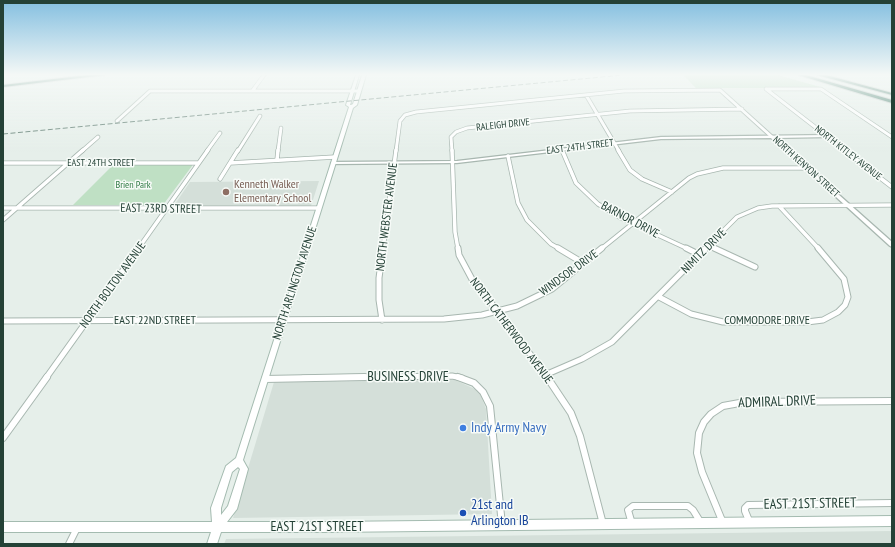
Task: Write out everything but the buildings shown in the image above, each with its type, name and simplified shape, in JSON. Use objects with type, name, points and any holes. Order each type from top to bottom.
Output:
[{"type":"main road","name":"NORTH ARLINGTON AVENUE","points":[[349,101],[348,105],[351,107]]},
{"type":"main road","name":"NORTH ARLINGTON AVENUE","points":[[212,544],[217,528],[216,508],[229,469],[239,460],[351,107],[355,105],[356,101]]},
{"type":"main road","name":"NORTH ARLINGTON AVENUE","points":[[217,528],[232,509],[244,469],[239,460]]},
{"type":"main road","name":"EAST 21ST STREET","points":[[3,527],[78,526],[217,528],[892,521]]},
{"type":"street","points":[[117,121],[140,101]]},
{"type":"street","name":"NORTH WEBSTER AVENUE","points":[[382,320],[379,300],[379,281],[400,121],[404,115],[416,112],[531,101]]},
{"type":"street","points":[[589,101],[627,167],[644,180],[672,192]]},
{"type":"street","name":"NORTH KENYON STREET","points":[[732,101],[892,245]]},
{"type":"street","name":"NORTH KITLEY AVENUE","points":[[781,101],[892,187]]},
{"type":"street","name":"NORTH KITLEY AVENUE","points":[[838,101],[892,137]]},
{"type":"street","name":"RALEIGH DRIVE","points":[[456,132],[467,128],[646,110],[742,109]]},
{"type":"street","points":[[220,179],[260,116]]},
{"type":"street","points":[[277,160],[281,128]]},
{"type":"street","name":"NORTH CATHERWOOD AVENUE","points":[[456,132],[451,138],[455,238],[458,252],[474,283],[498,311],[564,400],[575,422],[603,524]]},
{"type":"street","name":"NORTH BOLTON AVENUE","points":[[3,438],[166,212],[167,208],[220,133]]},
{"type":"street","name":"EAST 24TH STREET","points":[[333,163],[452,162],[661,138],[828,136]]},
{"type":"street","points":[[3,220],[98,137]]},
{"type":"street","name":"BARNOR DRIVE","points":[[562,149],[573,177],[585,192],[601,206],[634,224],[700,255]]},
{"type":"street","points":[[508,156],[518,201],[527,220],[551,244],[583,263]]},
{"type":"street","points":[[230,162],[256,162],[303,157],[335,157]]},
{"type":"street","name":"EAST 24TH STREET","points":[[3,163],[198,163]]},
{"type":"street","name":"WINDSOR DRIVE","points":[[283,320],[452,319],[498,311],[528,301],[548,291],[693,176],[711,170],[728,168],[806,168]]},
{"type":"street","name":"NIMITZ DRIVE","points":[[545,375],[582,359],[604,347],[619,335],[659,297],[737,217],[743,213],[758,208],[778,206],[892,205]]},
{"type":"street","name":"COMMODORE DRIVE","points":[[659,297],[691,314],[723,322],[807,322],[823,320],[838,312],[845,305],[848,295],[842,276],[778,206]]},
{"type":"street","name":"EAST 23RD STREET","points":[[3,208],[167,208],[188,210],[319,208]]},
{"type":"street","points":[[709,246],[755,267]]},
{"type":"street","name":"EAST 22ND STREET","points":[[3,321],[283,320]]},
{"type":"street","name":"BUSINESS DRIVE","points":[[265,379],[452,376],[474,383],[483,392],[490,406],[502,525]]},
{"type":"street","name":"ADMIRAL DRIVE","points":[[723,523],[702,472],[697,452],[698,439],[702,425],[709,416],[718,409],[729,404],[745,402],[892,401]]},
{"type":"street","name":"EAST 21ST STREET","points":[[750,523],[745,511],[745,508],[748,505],[892,503]]},
{"type":"street","points":[[632,524],[628,510],[633,506],[688,506],[693,510],[701,523]]},
{"type":"street","points":[[69,544],[78,526]]},
{"type":"shaded area","points":[[319,181],[311,206],[173,207],[190,182]]},
{"type":"shaded area","points":[[455,380],[479,391],[486,409],[492,514],[233,518],[274,382]]},
{"type":"shaded area","points":[[892,531],[892,544],[224,544],[226,539]]},
{"type":"green space","name":"Brien Park","points":[[113,165],[192,166],[163,205],[73,205]]},
{"type":"railway","points":[[3,134],[355,101]]},
{"type":"place","name":"Kenneth Walker Elementary School","points":[[226,192]]},
{"type":"place","name":"Indy Army Navy","points":[[463,428]]},
{"type":"place","name":"21st and Arlington IB","points":[[463,513]]}]
